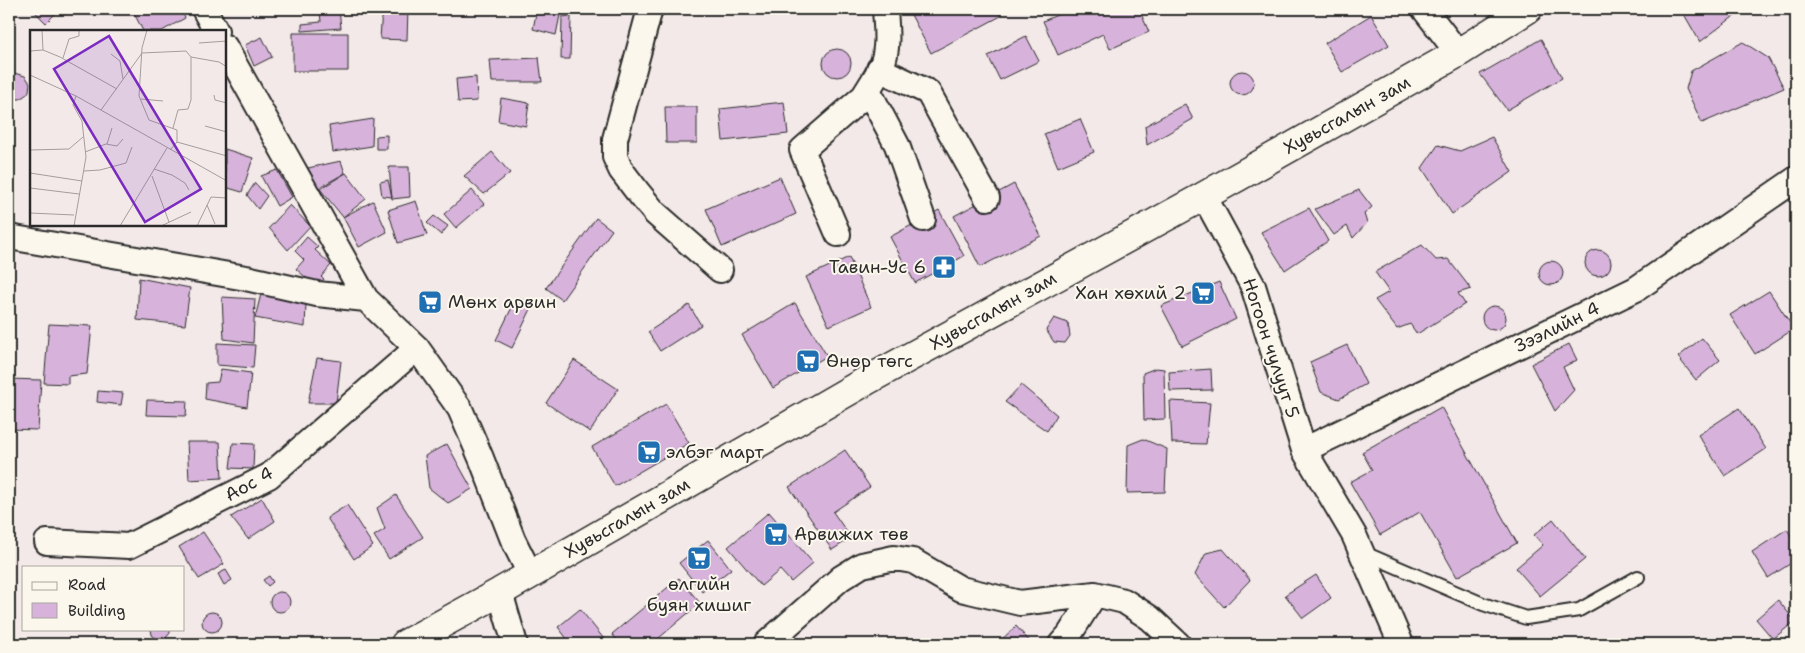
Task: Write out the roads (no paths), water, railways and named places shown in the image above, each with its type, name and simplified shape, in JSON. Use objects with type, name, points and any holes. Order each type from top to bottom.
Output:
[{"type":"main road","name":"Хувьсгалын зам","points":[[406,644],[500,592],[866,380],[1204,196],[1458,53],[1528,9]]},
{"type":"street","points":[[204,9],[215,30]]},
{"type":"street","points":[[650,9],[615,138],[615,156],[621,170],[655,213],[720,270]]},
{"type":"street","points":[[838,234],[802,150],[864,96],[868,90],[883,63],[887,36],[885,9]]},
{"type":"street","points":[[1424,9],[1458,53]]},
{"type":"street","points":[[226,49],[366,298],[417,348],[460,409],[513,540],[530,574]]},
{"type":"street","points":[[880,69],[928,92],[987,198]]},
{"type":"street","points":[[868,90],[897,145],[923,219]]},
{"type":"street","name":"Зээлийн 4","points":[[1304,450],[1636,289],[1796,179]]},
{"type":"street","name":"Ногоон чулуут 5","points":[[1204,196],[1253,286],[1304,450],[1354,535],[1401,644]]},
{"type":"street","points":[[9,238],[246,278],[317,294],[366,298]]},
{"type":"street","name":"Аос 4","points":[[47,542],[129,546],[269,476],[417,348]]},
{"type":"street","points":[[766,644],[841,578],[862,565],[894,558],[913,561],[961,589],[1020,603],[1095,594],[1124,601],[1150,618],[1178,644]]},
{"type":"street","points":[[500,592],[515,644]]},
{"type":"street","points":[[1061,644],[1069,635],[1095,594]]},
{"type":"lane","points":[[1361,551],[1483,604],[1526,618],[1579,610],[1638,577]]},
{"type":"place","name":"Тавин-Ус 6","points":[[944,267]]},
{"type":"place","name":"Хан хөхий 2","points":[[1203,293]]},
{"type":"place","name":"Мөнх арвин","points":[[430,302]]},
{"type":"place","name":"Өнөр төгс","points":[[808,361]]},
{"type":"place","name":"элбэг март","points":[[649,452]]},
{"type":"place","name":"Арвижих төв","points":[[776,534]]},
{"type":"place","name":"өлгийн буян хишиг","points":[[699,558]]}]
